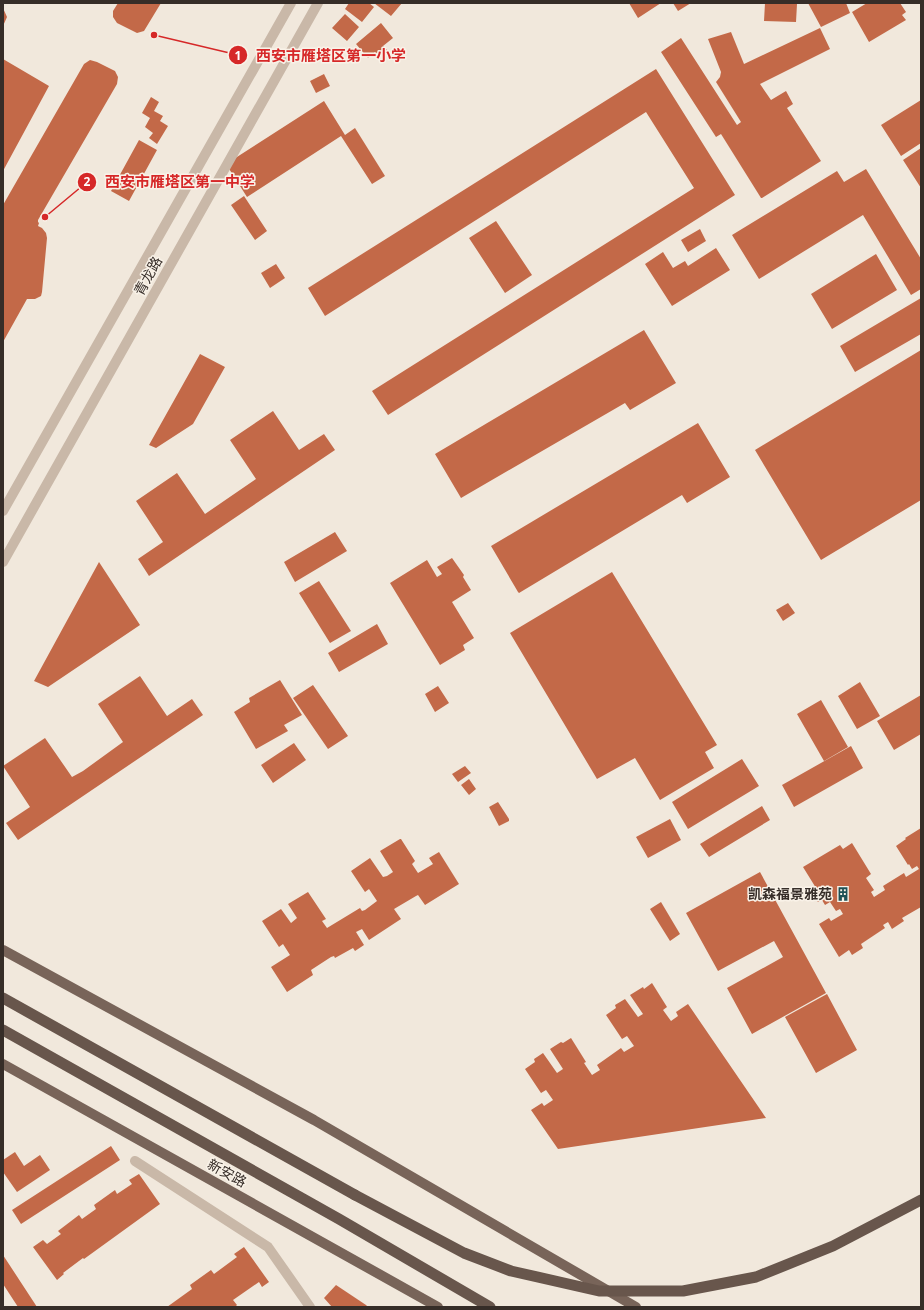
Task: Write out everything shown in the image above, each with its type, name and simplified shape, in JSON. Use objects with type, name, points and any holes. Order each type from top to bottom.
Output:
[{"type":"highway","points":[[3,998],[355,1195],[464,1253],[511,1271],[599,1291],[684,1291],[756,1277],[833,1246],[921,1200]]},
{"type":"highway","points":[[3,1030],[339,1219],[490,1307]]},
{"type":"main road","points":[[3,950],[314,1120],[636,1307]]},
{"type":"main road","name":"新安路","points":[[3,1064],[438,1307]]},
{"type":"street","name":"青龙路","points":[[3,511],[291,3]]},
{"type":"street","name":"青龙路","points":[[3,562],[318,3]]},
{"type":"street","points":[[135,1161],[268,1247],[310,1307]]},
{"type":"building","points":[[118,3],[161,3],[144,31],[137,33],[117,23],[113,17],[113,11]]},
{"type":"building","points":[[349,3],[369,3],[374,7],[362,22],[345,9]]},
{"type":"building","points":[[374,3],[402,3],[391,16]]},
{"type":"building","points":[[629,3],[661,3],[638,18]]},
{"type":"building","points":[[673,3],[691,3],[678,11]]},
{"type":"building","points":[[765,3],[797,4],[796,22],[764,21]]},
{"type":"building","points":[[808,3],[846,3],[850,13],[821,27]]},
{"type":"building","points":[[867,3],[900,3],[906,12],[902,15],[906,20],[869,42],[852,12]]},
{"type":"building","points":[[3,8],[7,17],[3,26]]},
{"type":"building","points":[[345,14],[359,27],[347,41],[332,28]]},
{"type":"building","points":[[381,23],[393,38],[383,46],[387,50],[378,57],[375,52],[368,58],[356,44]]},
{"type":"building","points":[[820,28],[830,49],[760,84],[771,100],[786,91],[793,104],[787,108],[821,161],[761,198],[721,134],[716,137],[661,52],[681,38],[737,125],[741,122],[716,82],[720,77],[721,72],[708,39],[731,32],[744,64]]},
{"type":"building","points":[[3,59],[49,86],[3,171]]},
{"type":"building","points":[[90,60],[115,71],[118,77],[117,84],[38,220],[38,226],[46,233],[47,238],[41,296],[35,299],[27,299],[3,342],[3,205],[84,64]]},
{"type":"building","points":[[656,69],[735,195],[388,415],[372,391],[694,188],[646,112],[325,316],[308,288]]},
{"type":"building","points":[[324,74],[330,86],[316,93],[310,81]]},
{"type":"building","points":[[151,97],[159,102],[154,111],[163,116],[160,121],[168,126],[157,144],[149,138],[153,133],[145,127],[150,118],[142,113]]},
{"type":"building","points":[[921,100],[921,143],[901,156],[881,125]]},
{"type":"building","points":[[324,101],[345,135],[355,128],[385,176],[372,184],[341,136],[247,197],[226,164]]},
{"type":"building","points":[[139,140],[157,150],[129,201],[111,191]]},
{"type":"building","points":[[921,148],[921,188],[903,160]]},
{"type":"building","points":[[866,169],[921,259],[921,289],[911,295],[863,215],[759,279],[732,235],[837,171],[844,182]]},
{"type":"building","points":[[244,196],[267,231],[255,240],[231,205]]},
{"type":"building","points":[[496,221],[532,275],[505,293],[469,238]]},
{"type":"building","points":[[700,229],[706,241],[688,252],[681,240]]},
{"type":"building","points":[[716,248],[730,270],[672,306],[645,264],[663,252],[673,268],[685,261],[688,266]]},
{"type":"building","points":[[876,254],[897,290],[832,329],[811,294]]},
{"type":"building","points":[[276,264],[285,278],[270,288],[261,273]]},
{"type":"building","points":[[921,298],[921,334],[855,372],[840,346]]},
{"type":"building","points":[[644,330],[676,383],[630,410],[625,403],[461,498],[435,454]]},
{"type":"building","points":[[921,350],[921,500],[821,560],[755,450]]},
{"type":"building","points":[[200,354],[225,367],[193,424],[156,448],[149,445]]},
{"type":"building","points":[[273,411],[299,450],[324,434],[335,450],[149,576],[138,559],[163,542],[136,501],[177,473],[205,514],[256,479],[230,440]]},
{"type":"building","points":[[698,423],[730,477],[687,503],[682,495],[519,593],[518,592],[491,546]]},
{"type":"building","points":[[335,532],[347,551],[295,582],[284,562]]},
{"type":"building","points":[[452,558],[464,575],[463,577],[471,590],[452,602],[474,638],[463,645],[465,650],[440,665],[390,583],[427,560],[437,577],[442,574],[437,567]]},
{"type":"building","points":[[99,562],[140,625],[48,687],[34,681]]},
{"type":"building","points":[[612,572],[717,745],[705,752],[714,768],[660,800],[635,758],[597,779],[510,633]]},
{"type":"building","points":[[319,581],[351,631],[330,643],[299,593]]},
{"type":"building","points":[[788,603],[795,613],[783,621],[776,610]]},
{"type":"building","points":[[377,624],[388,644],[339,672],[328,653]]},
{"type":"building","points":[[140,676],[167,716],[192,699],[203,715],[18,840],[6,823],[30,807],[3,766],[45,738],[72,777],[83,771],[123,742],[98,704]]},
{"type":"building","points":[[280,680],[302,715],[284,725],[288,731],[256,749],[234,712],[250,702],[249,698]]},
{"type":"building","points":[[860,682],[880,716],[857,729],[838,696]]},
{"type":"building","points":[[313,685],[348,736],[328,749],[293,698]]},
{"type":"building","points":[[438,686],[449,703],[435,712],[425,694]]},
{"type":"building","points":[[921,695],[921,734],[894,750],[877,721]]},
{"type":"building","points":[[821,700],[848,747],[824,761],[797,714]]},
{"type":"building","points":[[294,743],[306,760],[273,783],[261,765]]},
{"type":"building","points":[[851,746],[863,768],[794,807],[782,785]]},
{"type":"building","points":[[742,759],[759,786],[688,829],[672,802]]},
{"type":"building","points":[[465,766],[471,773],[458,782],[452,774]]},
{"type":"building","points":[[469,779],[476,789],[469,795],[461,785]]},
{"type":"building","points":[[498,802],[509,819],[509,821],[499,826],[489,807]]},
{"type":"building","points":[[762,806],[770,820],[709,857],[700,844]]},
{"type":"building","points":[[670,819],[681,840],[648,858],[636,837]]},
{"type":"building","name":"凯森福景雅苑","points":[[921,828],[921,907],[902,918],[904,921],[892,929],[888,922],[883,925],[885,928],[861,944],[863,948],[852,955],[849,950],[839,957],[819,924],[829,918],[831,921],[843,914],[840,909],[836,911],[830,902],[825,905],[822,900],[818,902],[811,891],[816,888],[803,867],[840,845],[843,849],[852,843],[871,874],[866,878],[874,890],[871,892],[874,897],[885,890],[883,886],[904,873],[906,877],[919,869],[917,866],[912,869],[909,864],[908,865],[896,846],[906,839],[905,838]]},
{"type":"building","points":[[400,839],[415,861],[412,864],[418,873],[433,864],[429,858],[439,852],[459,884],[425,905],[418,895],[394,909],[401,919],[369,940],[362,929],[356,932],[364,945],[355,951],[353,948],[335,958],[334,956],[331,957],[311,970],[313,975],[287,992],[271,967],[290,955],[283,944],[279,947],[262,921],[281,909],[291,923],[297,918],[288,904],[308,892],[326,919],[322,921],[327,928],[360,908],[362,911],[365,910],[377,901],[369,889],[365,892],[351,871],[370,858],[383,877],[387,876],[393,872],[380,851]]},
{"type":"building","points":[[760,872],[826,993],[752,1034],[727,988],[783,957],[774,941],[718,971],[686,913]]},
{"type":"building","points":[[661,902],[680,934],[670,941],[650,909]]},
{"type":"building","points":[[652,983],[667,1007],[663,1010],[671,1021],[678,1016],[676,1012],[688,1004],[766,1118],[558,1149],[531,1110],[542,1103],[544,1106],[553,1100],[546,1090],[541,1093],[525,1069],[535,1062],[534,1059],[543,1053],[557,1073],[563,1069],[550,1049],[571,1038],[592,1075],[600,1070],[597,1065],[621,1048],[624,1052],[634,1046],[627,1036],[622,1039],[606,1015],[616,1008],[615,1005],[625,999],[638,1017],[643,1014],[630,995],[643,987],[644,989]]},
{"type":"building","points":[[827,994],[857,1050],[816,1073],[785,1017]]},
{"type":"building","points":[[111,1146],[120,1160],[21,1224],[12,1210]]},
{"type":"building","points":[[15,1152],[24,1166],[40,1155],[50,1170],[17,1192],[3,1172],[3,1160]]},
{"type":"building","points":[[139,1174],[160,1204],[84,1259],[83,1258],[63,1273],[64,1274],[57,1280],[33,1247],[43,1240],[47,1244],[61,1234],[58,1231],[79,1215],[82,1219],[96,1209],[94,1205],[115,1190],[117,1194],[132,1184],[129,1180]]},
{"type":"building","points":[[244,1247],[269,1282],[262,1287],[259,1282],[233,1300],[237,1305],[235,1307],[167,1307],[192,1289],[190,1285],[211,1270],[214,1274],[237,1257],[234,1254]]},
{"type":"building","points":[[3,1255],[37,1307],[18,1307],[3,1284]]},
{"type":"building","points":[[336,1285],[368,1307],[332,1307],[324,1298]]},
{"type":"place","name":"西安市雁塔区第一小学","points":[[154,35]]},
{"type":"place","name":"西安市雁塔区第一中学","points":[[45,217]]},
{"type":"place","name":"凯森福景雅苑","points":[[843,894]]}]
